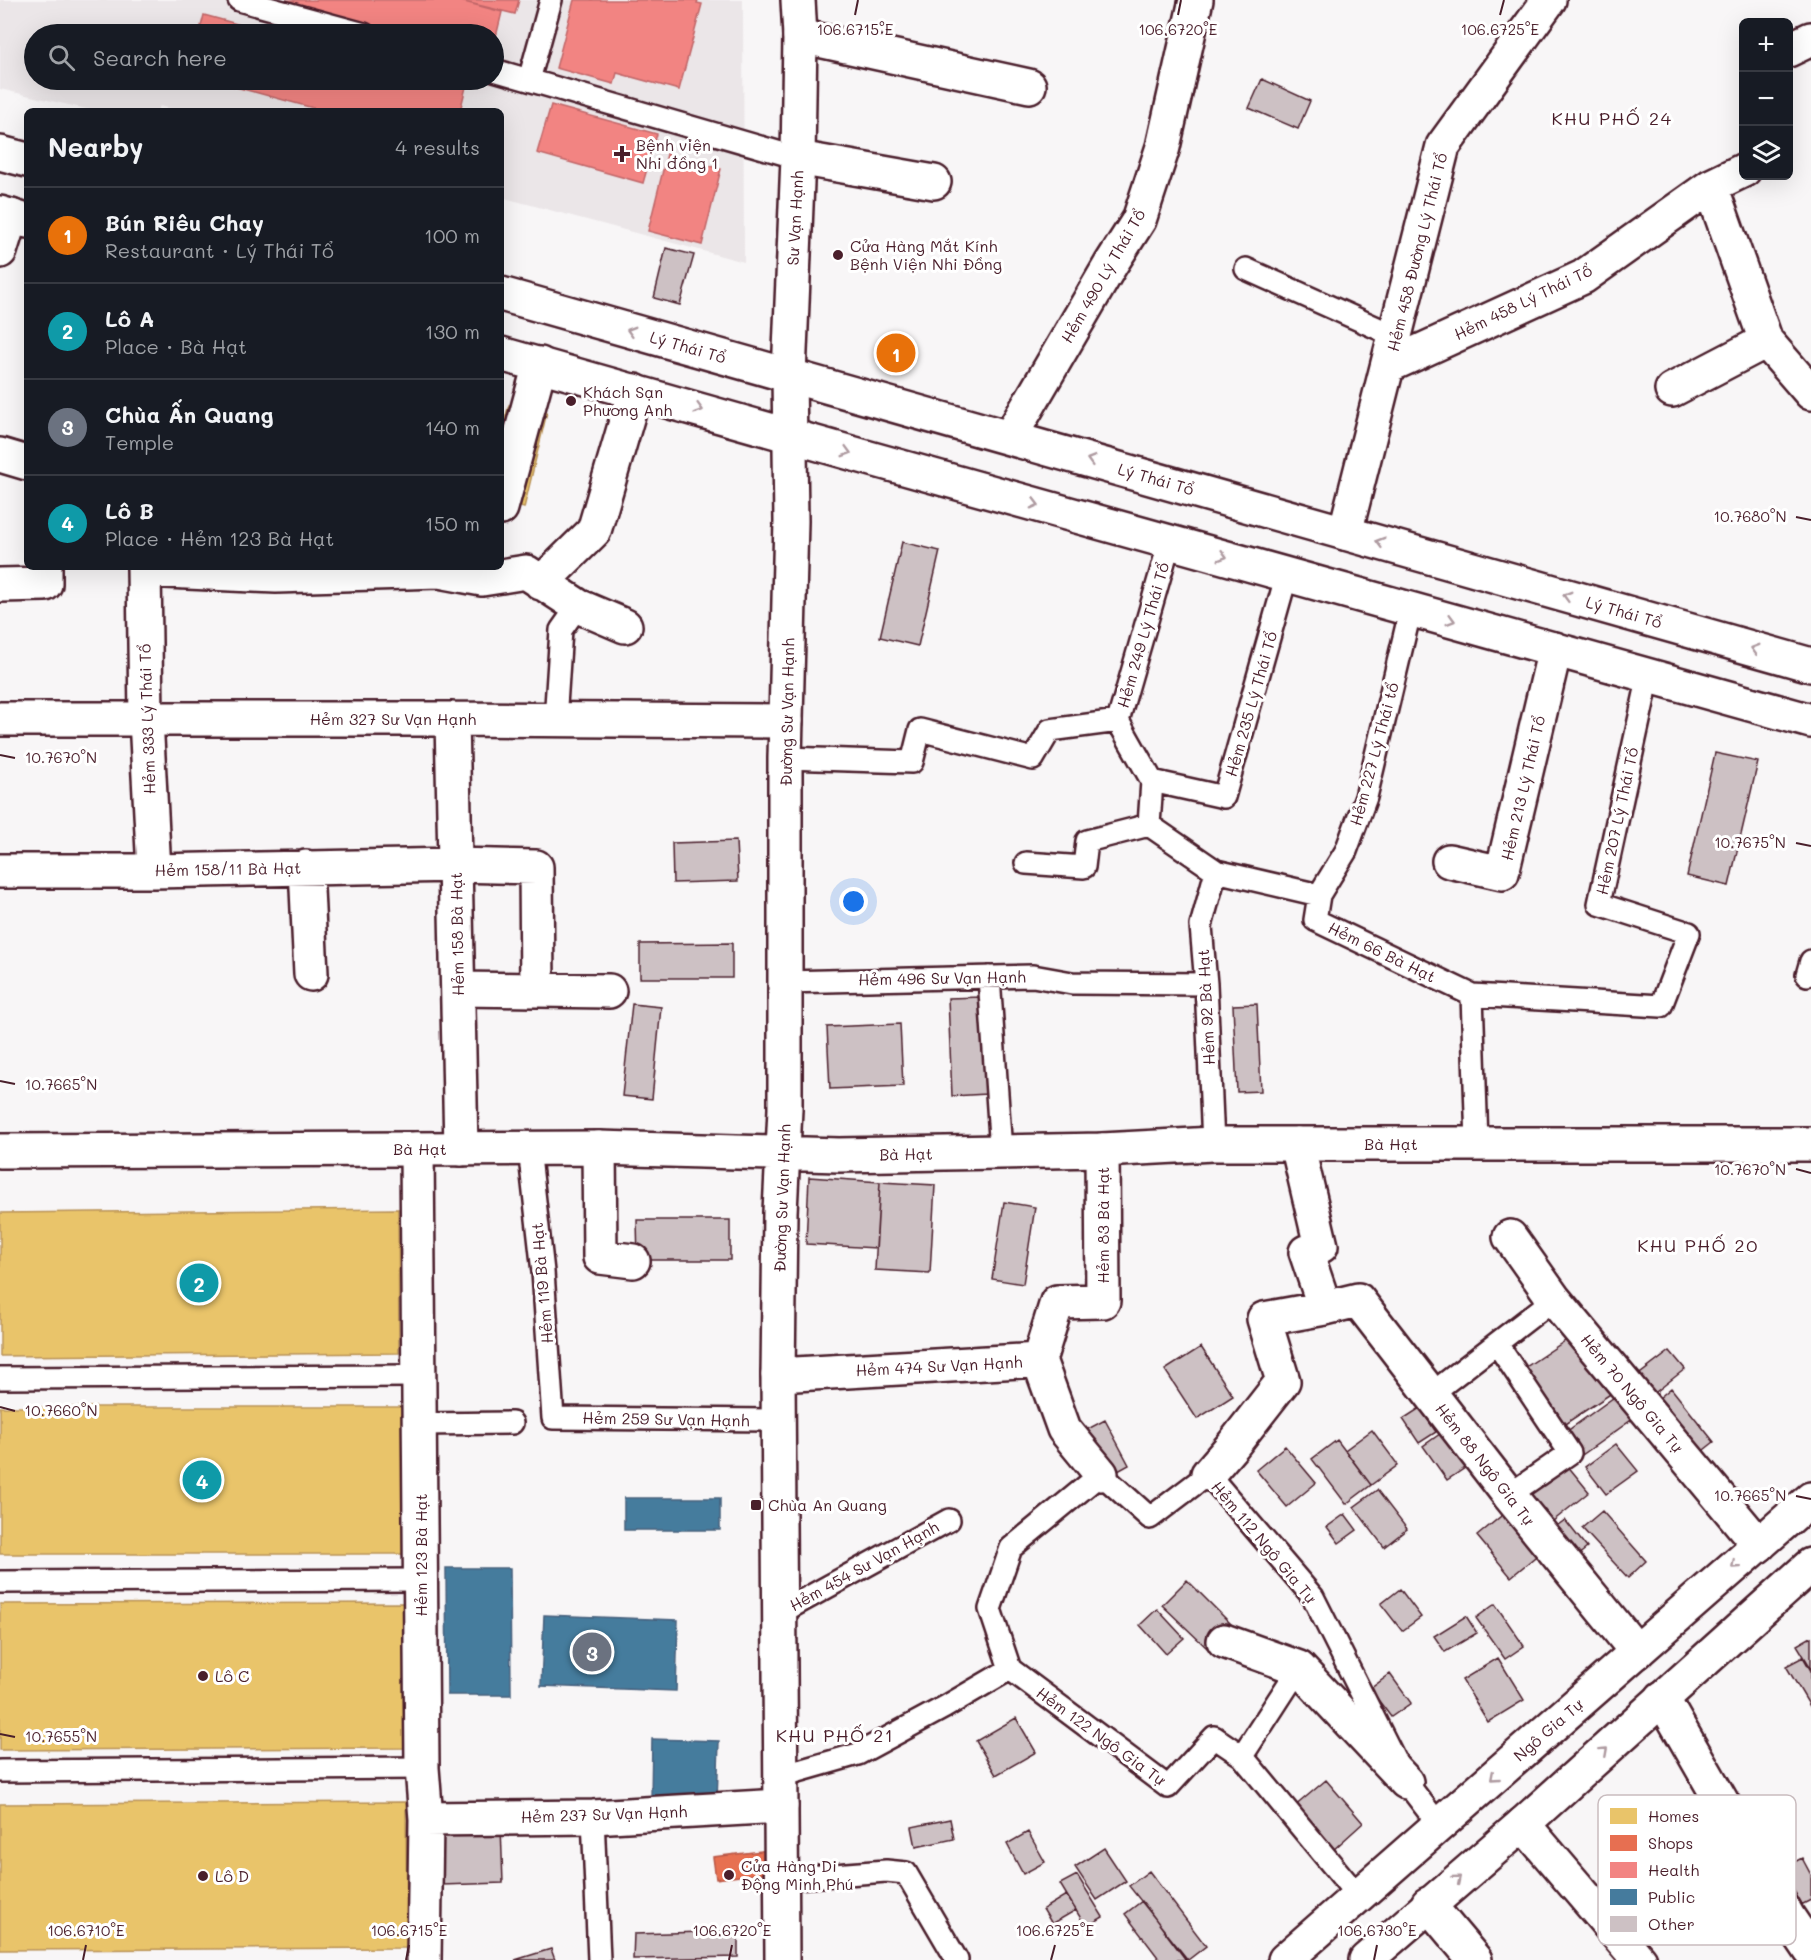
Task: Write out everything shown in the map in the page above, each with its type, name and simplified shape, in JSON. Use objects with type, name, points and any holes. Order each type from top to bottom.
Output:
[{"type":"street","name":"Sư Vạn Hạnh","points":[[791,436],[789,375],[798,158],[800,36],[798,0]]},
{"type":"street","name":"Hẻm 490 Lý Thái Tổ","points":[[1010,438],[1139,220],[1163,147],[1196,0]]},
{"type":"street","name":"Hẻm 458 Đường Lý Thái Tổ","points":[[1345,533],[1443,147],[1548,0]]},
{"type":"street","points":[[800,36],[1029,86]]},
{"type":"street","points":[[1793,48],[1811,39]]},
{"type":"street","points":[[0,153],[24,159]]},
{"type":"street","points":[[798,158],[934,182]]},
{"type":"street","name":"Hẻm 458 Lý Thái Tổ","points":[[1391,351],[1582,277],[1711,186],[1739,172]]},
{"type":"street","points":[[1711,186],[1766,341],[1811,393]]},
{"type":"street","points":[[0,251],[13,217]]},
{"type":"street","name":"Lý Thái Tổ","points":[[504,295],[1811,665]]},
{"type":"street","points":[[1672,390],[1766,341]]},
{"type":"street","points":[[504,355],[1811,721]]},
{"type":"street","points":[[504,497],[540,364]]},
{"type":"street","points":[[541,583],[594,531],[635,392]]},
{"type":"street","name":"Đường Sư Vạn Hạnh","points":[[782,1960],[778,1375],[785,1109],[785,758],[791,436]]},
{"type":"street","points":[[0,455],[24,462]]},
{"type":"street","points":[[0,585],[45,584],[45,570]]},
{"type":"street","name":"Hẻm 333 Lý Thái Tổ","points":[[144,570],[146,719],[154,871]]},
{"type":"street","points":[[163,570],[276,576],[402,570],[526,572],[578,606],[625,626]]},
{"type":"street","name":"Hẻm 213 Lý Thái Tổ","points":[[1449,861],[1502,873],[1555,649]]},
{"type":"street","name":"Hẻm 327 Sư Vạn Hạnh","points":[[0,719],[786,721]]},
{"type":"street","name":"Hẻm 158 Bà Hạt","points":[[452,719],[461,1149]]},
{"type":"street","name":"Hẻm 158/11 Bà Hạt","points":[[0,871],[154,871],[455,865],[536,867],[537,990]]},
{"type":"street","points":[[306,867],[311,974]]},
{"type":"street","points":[[458,989],[609,991]]},
{"type":"street","name":"Bà Hạt","points":[[0,1151],[599,1148],[839,1155],[1102,1150],[1213,1144],[1811,1144]]},
{"type":"street","points":[[1208,1474],[1283,1381],[1264,1319],[1325,1308],[1306,1252],[1321,1246],[1297,1144]]},
{"type":"street","points":[[599,1148],[600,1257],[633,1261]]},
{"type":"street","name":"Hẻm 123 Bà Hạt","points":[[417,1149],[422,1768],[426,1819],[424,1960]]},
{"type":"street","name":"Hẻm 83 Bà Hạt","points":[[1039,1360],[1057,1302],[1103,1301],[1102,1150]]},
{"type":"street","name":"Hẻm 70 Ngô Gia Tự","points":[[1510,1237],[1554,1299],[1759,1545]]},
{"type":"street","name":"Hẻm 88 Ngô Gia Tự","points":[[1325,1308],[1358,1300],[1509,1495],[1637,1652]]},
{"type":"street","name":"Hẻm 474 Sư Vạn Hạnh","points":[[778,1375],[1039,1360],[1064,1429],[1101,1474]]},
{"type":"street","name":"Ngô Gia Tự","points":[[1285,1960],[1811,1499]]},
{"type":"street","points":[[1366,1960],[1523,1824],[1811,1565]]},
{"type":"street","points":[[1224,1641],[1299,1668],[1406,1782]]},
{"type":"street","points":[[1662,1698],[1718,1795]]},
{"type":"street","name":"Hẻm 237 Sư Vạn Hạnh","points":[[426,1819],[593,1817],[781,1791]]},
{"type":"street","points":[[1523,1824],[1598,1912]]},
{"type":"street","points":[[1428,1904],[1475,1960]]},
{"type":"street","points":[[1796,1929],[1811,1951]]},
{"type":"street","points":[[1626,1945],[1639,1960]]},
{"type":"lane","points":[[238,0],[327,24]]},
{"type":"lane","points":[[530,80],[551,0]]},
{"type":"lane","points":[[504,73],[798,158]]},
{"type":"lane","points":[[1246,269],[1391,351]]},
{"type":"lane","name":"Hẻm 249 Lý Thái Tổ","points":[[1152,781],[1118,721],[1170,541]]},
{"type":"lane","name":"Hẻm 235 Lý Thái Tổ","points":[[1152,781],[1224,797],[1287,574]]},
{"type":"lane","points":[[555,721],[561,630],[578,606]]},
{"type":"lane","name":"Hẻm 227 Lý Thái tổ","points":[[1318,895],[1346,851],[1366,797],[1411,609]]},
{"type":"lane","name":"Hẻm 207 Lý Thái Tổ","points":[[1649,675],[1599,904],[1689,933],[1661,1006]]},
{"type":"lane","points":[[785,758],[912,762],[920,730],[1033,759],[1050,730],[1118,721]]},
{"type":"lane","points":[[1149,825],[1152,781]]},
{"type":"lane","points":[[1026,863],[1083,867],[1087,841],[1149,825],[1216,871],[1318,895]]},
{"type":"lane","name":"Hẻm 92 Bà Hạt","points":[[1213,1144],[1206,984],[1201,926],[1216,871]]},
{"type":"lane","name":"Hẻm 66 Bà Hạt","points":[[1318,895],[1315,920],[1472,995],[1661,1006]]},
{"type":"lane","points":[[989,976],[1001,1152]]},
{"type":"lane","name":"Hẻm 496 Sư Vạn Hạnh","points":[[785,982],[1033,976],[1072,983],[1206,984]]},
{"type":"lane","points":[[1472,995],[1477,1143]]},
{"type":"lane","name":"Hẻm 119 Bà Hạt","points":[[529,1148],[543,1272],[553,1418]]},
{"type":"lane","points":[[1431,1394],[1554,1299]]},
{"type":"lane","points":[[1497,1344],[1570,1453],[1509,1495]]},
{"type":"lane","points":[[0,1378],[419,1376]]},
{"type":"lane","name":"Hẻm 259 Sư Vạn Hạnh","points":[[553,1418],[778,1420]]},
{"type":"lane","points":[[420,1424],[512,1423]]},
{"type":"lane","points":[[781,1791],[858,1754],[1010,1669],[990,1609],[1011,1548],[1101,1474]]},
{"type":"lane","name":"Hẻm 112 Ngô Gia Tự","points":[[1101,1474],[1150,1518],[1208,1474],[1313,1597],[1406,1782],[1439,1825]]},
{"type":"lane","name":"Hẻm 454 Sư Vạn Hạnh","points":[[780,1613],[949,1520]]},
{"type":"lane","points":[[0,1582],[421,1580]]},
{"type":"lane","points":[[1242,1755],[1299,1668]]},
{"type":"lane","name":"Hẻm 122 Ngô Gia Tự","points":[[1010,1669],[1168,1787],[1214,1737],[1242,1755],[1358,1896]]},
{"type":"lane","points":[[0,1771],[422,1768]]},
{"type":"lane","points":[[593,1817],[599,1960]]},
{"type":"lane","points":[[782,1879],[886,1871],[906,1873],[957,1960]]},
{"type":"shaded area","name":"Bệnh viện Nhi đồng 1","points":[[0,0],[743,0],[744,262],[504,198],[504,108],[167,108],[160,106],[159,108],[82,108],[0,89]]},
{"type":"building: Homes","points":[[515,404],[547,412],[524,508],[504,502],[504,422],[509,405]]},
{"type":"building: Homes","points":[[398,1209],[399,1353],[0,1356],[0,1213]]},
{"type":"building: Homes","points":[[0,1407],[404,1407],[404,1554],[0,1554]]},
{"type":"building: Homes","name":"Lô C","points":[[406,1603],[407,1748],[0,1750],[0,1604]]},
{"type":"building: Homes","name":"Lô D","points":[[406,1802],[407,1948],[0,1950],[0,1804]]},
{"type":"building: Shops","points":[[769,1850],[772,1872],[716,1879],[713,1857]]},
{"type":"building: Health","points":[[271,0],[457,0],[502,12],[499,24],[361,24]]},
{"type":"building: Health","points":[[457,0],[519,0],[515,14]]},
{"type":"building: Health","points":[[574,0],[698,0],[697,3],[702,4],[679,90],[617,73],[614,84],[556,68]]},
{"type":"building: Health","points":[[204,15],[237,24],[202,24]]},
{"type":"building: Health","points":[[247,90],[465,90],[461,108],[313,108]]},
{"type":"building: Health","points":[[551,105],[657,134],[643,183],[537,153]]},
{"type":"building: Health","points":[[667,154],[721,169],[702,245],[648,231]]},
{"type":"building: Public","points":[[624,1498],[720,1498],[720,1530],[624,1530]]},
{"type":"building: Public","points":[[446,1568],[510,1568],[511,1695],[447,1695]]},
{"type":"building: Public","points":[[544,1615],[678,1620],[676,1691],[541,1686]]},
{"type":"building: Public","points":[[652,1739],[719,1741],[717,1802],[651,1800]]},
{"type":"building: Other","points":[[1262,79],[1310,101],[1298,129],[1249,108]]},
{"type":"building: Other","points":[[666,248],[694,255],[680,305],[654,298]]},
{"type":"building: Other","points":[[902,542],[940,551],[918,646],[880,637]]},
{"type":"building: Other","points":[[1715,753],[1758,762],[1729,886],[1687,876]]},
{"type":"building: Other","points":[[736,841],[738,881],[673,883],[672,843]]},
{"type":"building: Other","points":[[732,943],[732,978],[640,978],[640,944]]},
{"type":"building: Other","points":[[982,997],[987,1094],[952,1096],[948,998]]},
{"type":"building: Other","points":[[632,1004],[661,1007],[652,1099],[622,1096]]},
{"type":"building: Other","points":[[1257,1004],[1261,1091],[1237,1092],[1233,1005]]},
{"type":"building: Other","points":[[900,1024],[903,1086],[830,1089],[827,1027]]},
{"type":"building: Other","points":[[809,1177],[880,1182],[876,1248],[806,1244]]},
{"type":"building: Other","points":[[880,1182],[935,1185],[930,1273],[875,1270]]},
{"type":"building: Other","points":[[1004,1202],[1035,1207],[1023,1284],[992,1279]]},
{"type":"building: Other","points":[[637,1220],[730,1220],[730,1260],[638,1260]]},
{"type":"building: Other","points":[[1577,1333],[1615,1391],[1565,1424],[1526,1367]]},
{"type":"building: Other","points":[[1201,1347],[1233,1396],[1197,1419],[1165,1370]]},
{"type":"building: Other","points":[[1670,1351],[1685,1369],[1647,1399],[1632,1380]]},
{"type":"building: Other","points":[[1671,1388],[1714,1442],[1695,1457],[1652,1404]]},
{"type":"building: Other","points":[[1617,1395],[1634,1418],[1582,1455],[1566,1432]]},
{"type":"building: Other","points":[[1420,1408],[1436,1432],[1419,1443],[1403,1419]]},
{"type":"building: Other","points":[[1105,1420],[1129,1465],[1109,1476],[1084,1431]]},
{"type":"building: Other","points":[[1447,1429],[1471,1464],[1447,1480],[1423,1446]]},
{"type":"building: Other","points":[[1372,1430],[1398,1465],[1371,1485],[1345,1450]]},
{"type":"building: Other","points":[[1337,1440],[1371,1485],[1346,1504],[1312,1459]]},
{"type":"building: Other","points":[[1616,1444],[1638,1471],[1606,1494],[1585,1467]]},
{"type":"building: Other","points":[[1285,1446],[1316,1483],[1287,1507],[1256,1470]]},
{"type":"building: Other","points":[[1567,1465],[1589,1492],[1542,1530],[1520,1503]]},
{"type":"building: Other","points":[[1377,1490],[1407,1529],[1384,1547],[1354,1507]]},
{"type":"building: Other","points":[[1512,1507],[1546,1548],[1511,1577],[1477,1536]]},
{"type":"building: Other","points":[[1602,1511],[1646,1561],[1628,1578],[1582,1528]]},
{"type":"building: Other","points":[[1345,1514],[1357,1530],[1339,1543],[1327,1527]]},
{"type":"building: Other","points":[[1565,1520],[1587,1548],[1567,1564],[1544,1535]]},
{"type":"building: Other","points":[[1187,1580],[1231,1624],[1207,1648],[1162,1605]]},
{"type":"building: Other","points":[[1400,1589],[1421,1617],[1402,1631],[1381,1604]]},
{"type":"building: Other","points":[[1495,1604],[1524,1646],[1505,1659],[1476,1618]]},
{"type":"building: Other","points":[[1157,1609],[1184,1638],[1166,1654],[1140,1625]]},
{"type":"building: Other","points":[[1466,1616],[1477,1633],[1445,1652],[1434,1636]]},
{"type":"building: Other","points":[[1811,1637],[1811,1668],[1797,1645]]},
{"type":"building: Other","points":[[1803,1657],[1811,1671],[1811,1708],[1786,1666]]},
{"type":"building: Other","points":[[1498,1658],[1524,1700],[1488,1722],[1462,1680]]},
{"type":"building: Other","points":[[1390,1674],[1411,1703],[1391,1717],[1370,1689]]},
{"type":"building: Other","points":[[1016,1718],[1036,1752],[996,1775],[976,1741]]},
{"type":"building: Other","points":[[1326,1780],[1363,1823],[1332,1851],[1294,1807]]},
{"type":"building: Other","points":[[950,1819],[954,1839],[916,1847],[912,1827]]},
{"type":"building: Other","points":[[501,1827],[503,1883],[441,1885],[439,1829]]},
{"type":"building: Other","points":[[1028,1832],[1045,1862],[1023,1874],[1007,1844]]},
{"type":"building: Other","points":[[1104,1848],[1126,1881],[1097,1900],[1075,1867]]},
{"type":"building: Other","points":[[1802,1858],[1811,1875],[1811,1900],[1799,1906],[1796,1901],[1796,1861]]},
{"type":"building: Other","points":[[1149,1871],[1206,1946],[1188,1960],[1129,1886]]},
{"type":"building: Other","points":[[1077,1875],[1103,1917],[1086,1927],[1060,1884]]},
{"type":"building: Other","points":[[1066,1895],[1076,1910],[1052,1924],[1043,1909]]},
{"type":"building: Other","points":[[1142,1901],[1186,1960],[1160,1960],[1125,1914]]},
{"type":"building: Other","points":[[738,1931],[738,1957],[633,1959],[634,1934]]},
{"type":"building: Other","points":[[551,1949],[555,1960],[515,1960]]},
{"type":"place","name":"Bệnh viện Nhi đồng 1","points":[[622,154]]},
{"type":"place","name":"Cửa Hàng Mắt Kính Bệnh Viện Nhi Đồng","points":[[838,255]]},
{"type":"place","name":"Bún Riêu Chay","points":[[896,353]]},
{"type":"place","name":"Khách Sạn Phương Anh","points":[[571,401]]},
{"type":"place","name":"Lô A","points":[[199,1283]]},
{"type":"place","name":"Lô B","points":[[202,1480]]},
{"type":"place","name":"Chùa An Quang","points":[[756,1505]]},
{"type":"place","name":"Chùa Ấn Quang","points":[[592,1652]]},
{"type":"place","name":"Lô C","points":[[203,1676]]},
{"type":"place","name":"Cửa Hàng Di Động Minh Phú","points":[[729,1875]]},
{"type":"place","name":"Lô D","points":[[203,1876]]},
{"type":"district","name":"KHU PHỐ 24","points":[[1612,119]]},
{"type":"district","name":"KHU PHỐ 20","points":[[1698,1246]]},
{"type":"district","name":"KHU PHỐ 21","points":[[835,1736]]}]
